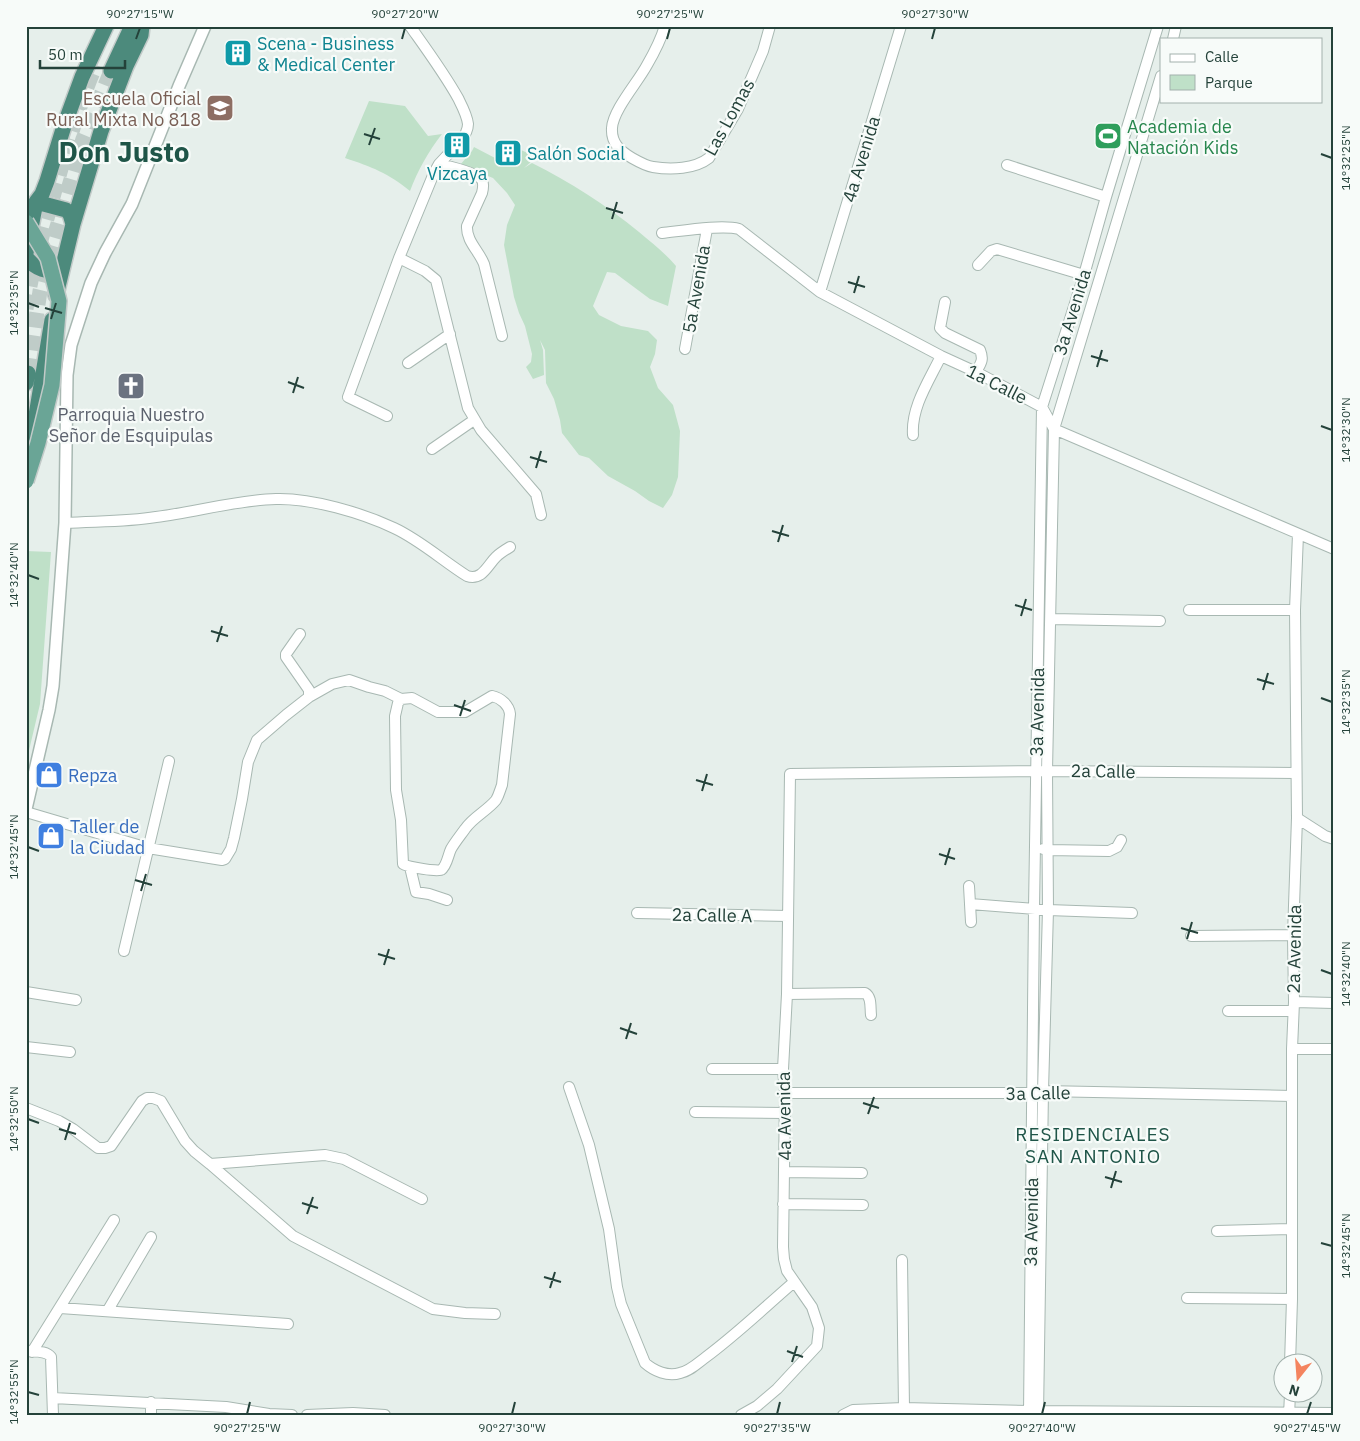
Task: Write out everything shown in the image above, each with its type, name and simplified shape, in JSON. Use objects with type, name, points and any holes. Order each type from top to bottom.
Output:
[{"type":"highway","points":[[26,253],[36,202],[48,181],[64,126],[82,78],[106,26]]},
{"type":"highway","points":[[96,66],[116,26]]},
{"type":"highway","points":[[111,71],[140,28]]},
{"type":"highway","points":[[26,476],[43,367],[62,268],[73,224],[101,130],[140,28]]},
{"type":"highway","points":[[36,202],[66,210],[70,214],[73,224]]},
{"type":"highway","points":[[26,257],[39,268],[54,271],[62,268]]},
{"type":"main road","points":[[26,222],[48,258],[59,301],[52,385],[38,443],[26,481]]},
{"type":"street","points":[[205,26],[132,204],[91,283],[71,344],[67,376],[65,523],[53,686],[26,811],[148,848],[222,860],[226,858],[231,849],[248,762],[257,740],[286,715],[332,684],[349,680],[385,691],[402,699],[412,698],[438,712],[465,712],[492,696],[498,698],[509,707],[510,714],[502,785],[496,800],[470,823],[451,848],[444,868],[440,871],[410,867],[404,864],[401,820],[396,790],[395,716],[398,703],[402,699]]},
{"type":"street","points":[[387,416],[348,398],[399,258],[434,173],[466,134],[467,129],[467,119],[463,108],[441,69],[410,26]]},
{"type":"street","name":"Las Lomas","points":[[665,26],[648,64],[615,116],[612,131],[616,145],[622,152],[644,164],[668,168],[697,165],[709,158],[738,109],[763,51],[770,26]]},
{"type":"street","name":"4a Avenida","points":[[820,292],[902,26]]},
{"type":"street","name":"3a Avenida","points":[[1038,1092],[1047,992],[1048,910],[1048,850],[1042,771],[1042,407],[1084,275],[1158,26]]},
{"type":"street","name":"3a Avenida","points":[[1034,1413],[1038,1092],[1034,991],[1035,846],[1042,771],[1051,619],[1054,429],[1160,79]]},
{"type":"street","points":[[440,164],[472,174],[482,180],[482,193],[467,226],[467,231],[471,243],[480,254],[484,264],[502,336]]},
{"type":"street","points":[[1006,165],[1106,197]]},
{"type":"street","name":"1a Calle","points":[[662,233],[707,228],[731,227],[739,229],[820,292],[1042,407],[1054,429]]},
{"type":"street","name":"5a Avenida","points":[[685,349],[707,228]]},
{"type":"street","points":[[978,265],[991,251],[997,249],[1084,275]]},
{"type":"street","points":[[399,258],[425,271],[436,280],[468,408],[474,420],[536,494],[541,515]]},
{"type":"street","points":[[945,302],[940,328],[944,333],[980,350],[983,356],[982,362],[976,372]]},
{"type":"street","points":[[408,363],[450,334]]},
{"type":"street","points":[[913,435],[914,417],[918,402],[941,356]]},
{"type":"street","points":[[432,450],[474,420]]},
{"type":"street","points":[[1054,429],[1334,549]]},
{"type":"street","points":[[1041,462],[1054,463]]},
{"type":"street","points":[[65,523],[155,518],[254,500],[279,499],[302,501],[353,512],[394,528],[406,534],[466,576],[473,578],[478,577],[489,567],[495,558],[510,547]]},
{"type":"street","name":"2a Avenida","points":[[1290,1354],[1293,935],[1297,818],[1295,610],[1298,534]]},
{"type":"street","points":[[1189,610],[1295,610]]},
{"type":"street","points":[[1051,619],[1160,620]]},
{"type":"street","points":[[300,634],[286,654],[286,657],[309,690],[310,698]]},
{"type":"street","points":[[124,951],[169,761]]},
{"type":"street","name":"2a Calle","points":[[790,774],[1042,771],[1296,773]]},
{"type":"street","name":"4a Avenida","points":[[741,1415],[757,1406],[793,1373],[817,1346],[819,1328],[812,1307],[787,1271],[784,1259],[785,1093],[783,1069],[787,994],[790,774]]},
{"type":"street","points":[[1297,818],[1324,836],[1334,839]]},
{"type":"street","points":[[1035,846],[1048,850],[1109,851],[1117,847],[1121,840]]},
{"type":"street","points":[[410,867],[416,892],[430,894],[446,900]]},
{"type":"street","points":[[969,886],[970,922]]},
{"type":"street","points":[[970,904],[1048,910],[1132,913]]},
{"type":"street","name":"2a Calle A","points":[[637,913],[788,916]]},
{"type":"street","points":[[1191,936],[1293,935]]},
{"type":"street","points":[[1034,991],[1047,992]]},
{"type":"street","points":[[26,992],[76,1000]]},
{"type":"street","points":[[787,994],[865,993],[870,999],[871,1015]]},
{"type":"street","points":[[1228,1011],[1334,1003]]},
{"type":"street","points":[[26,1046],[70,1052]]},
{"type":"street","points":[[1292,1049],[1334,1049]]},
{"type":"street","points":[[712,1069],[783,1069]]},
{"type":"street","points":[[569,1087],[589,1145],[609,1229],[617,1287],[645,1363],[650,1368],[658,1372],[675,1374],[688,1370],[727,1341],[794,1282]]},
{"type":"street","name":"3a Calle","points":[[785,1093],[1038,1092],[1292,1096]]},
{"type":"street","points":[[26,1108],[59,1121],[98,1148],[105,1148],[111,1146],[142,1101],[147,1098],[161,1101],[194,1151],[294,1236],[433,1310],[495,1314]]},
{"type":"street","points":[[694,1112],[784,1113]]},
{"type":"street","points":[[210,1164],[324,1155],[344,1159],[422,1199]]},
{"type":"street","points":[[784,1172],[862,1173]]},
{"type":"street","points":[[783,1204],[863,1205]]},
{"type":"street","points":[[29,1352],[60,1308],[114,1220]]},
{"type":"street","points":[[1218,1231],[1292,1229]]},
{"type":"street","points":[[108,1310],[151,1237]]},
{"type":"street","points":[[902,1260],[904,1408]]},
{"type":"street","points":[[1187,1298],[1292,1299]]},
{"type":"street","points":[[60,1308],[288,1324]]},
{"type":"street","points":[[29,1352],[46,1353],[51,1357],[53,1415]]},
{"type":"street","points":[[53,1398],[226,1407],[269,1414],[292,1415]]},
{"type":"street","points":[[151,1402],[151,1415]]},
{"type":"street","points":[[843,1415],[853,1410],[904,1408],[1034,1413],[1334,1413]]},
{"type":"street","points":[[307,1415],[354,1413],[385,1415]]},
{"type":"green space","points":[[369,101],[405,106],[428,136],[442,134],[424,161],[410,191],[379,171],[345,158]]},
{"type":"green space","points":[[474,147],[514,166],[521,150],[534,156],[532,161],[524,168],[532,163],[587,194],[639,232],[663,252],[676,266],[668,306],[650,299],[615,273],[607,272],[593,306],[599,315],[621,326],[648,331],[657,340],[655,354],[650,367],[658,388],[673,405],[680,431],[678,477],[672,495],[663,508],[608,476],[589,458],[579,455],[562,433],[554,399],[546,383],[545,350],[540,340],[543,350],[544,375],[533,379],[526,367],[531,362],[532,354],[525,326],[514,297],[504,245],[507,225],[515,205],[493,178],[460,165]]},
{"type":"green space","points":[[26,551],[51,552],[40,704],[26,763]]},
{"type":"tunnel","points":[[26,309],[35,262],[69,140],[96,65]]},
{"type":"tunnel","points":[[28,373],[40,291],[49,254],[83,139],[111,71]]},
{"type":"place","name":"Scena - Business & Medical Center","points":[[238,53]]},
{"type":"place","name":"Escuela Oficial Rural Mixta No 818","points":[[220,108]]},
{"type":"place","name":"Academia de Natación Kids","points":[[1108,136]]},
{"type":"place","name":"Vizcaya","points":[[457,145]]},
{"type":"place","name":"Salón Social","points":[[508,153]]},
{"type":"place","name":"Parroquia Nuestro Señor de Esquipulas","points":[[131,386]]},
{"type":"place","name":"Repza","points":[[49,775]]},
{"type":"place","name":"Taller de la Ciudad","points":[[51,836]]},
{"type":"district","name":"Don Justo","points":[[124,151]]},
{"type":"district","name":"RESIDENCIALES SAN ANTONIO","points":[[1093,1145]]}]
